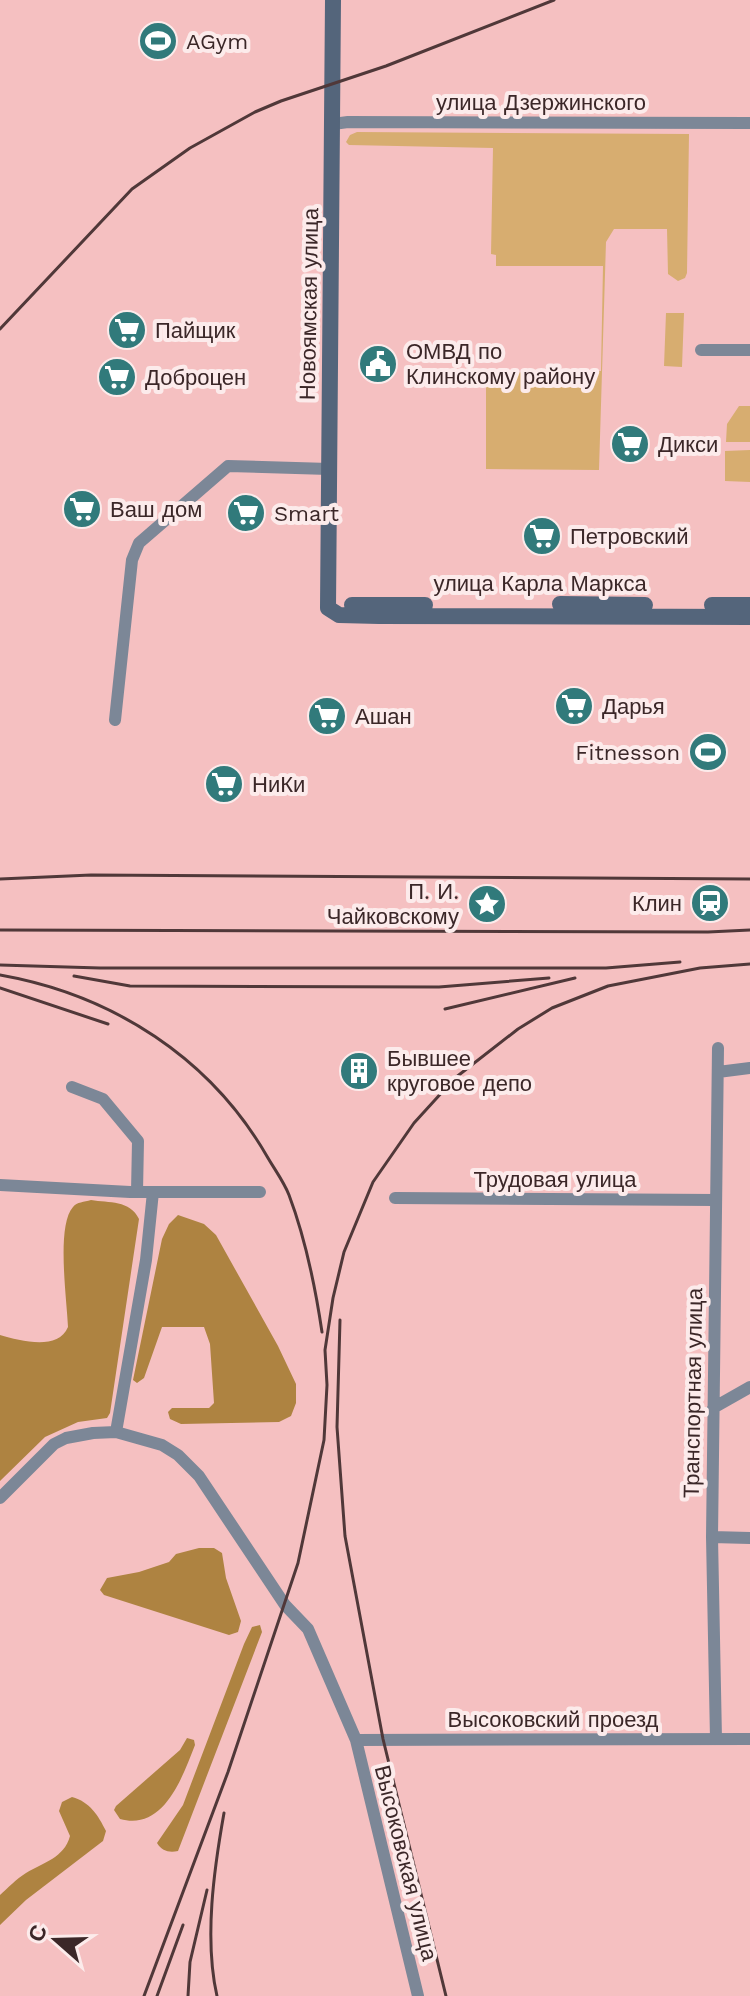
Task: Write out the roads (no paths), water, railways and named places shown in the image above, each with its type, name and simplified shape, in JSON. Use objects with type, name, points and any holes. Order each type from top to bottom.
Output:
[{"type":"street","name":"Новоямская улица","points":[[330,610],[333,0]]},
{"type":"street","name":"улица Дзержинского","points":[[333,124],[750,123]]},
{"type":"street","points":[[701,350],[750,350]]},
{"type":"street","points":[[115,720],[132,560],[139,543],[228,466],[329,469]]},
{"type":"street","name":"улица Карла Маркса","points":[[330,610],[342,605],[750,605]]},
{"type":"street","name":"улица Карла Маркса","points":[[330,610],[339,615],[379,616],[750,617]]},
{"type":"street","name":"Транспортная улица","points":[[716,1739],[712,1537],[718,1048]]},
{"type":"street","points":[[718,1072],[750,1068]]},
{"type":"street","points":[[72,1087],[103,1099],[138,1141],[137,1192]]},
{"type":"street","points":[[0,1185],[137,1192],[260,1192]]},
{"type":"street","points":[[0,1498],[54,1444],[80,1435],[116,1432],[146,1260],[153,1192]]},
{"type":"street","name":"Трудовая улица","points":[[395,1198],[715,1200]]},
{"type":"street","points":[[713,1408],[750,1387]]},
{"type":"street","name":"Высоковская улица","points":[[116,1432],[143,1437],[178,1455],[211,1492],[278,1595],[308,1629],[356,1740],[418,1996]]},
{"type":"street","points":[[712,1537],[750,1538]]},
{"type":"street","name":"Высоковский проезд","points":[[356,1740],[750,1739]]},
{"type":"railway","points":[[0,329],[132,189],[190,148],[281,101],[386,66],[554,0]]},
{"type":"railway","points":[[0,879],[91,875],[750,879]]},
{"type":"railway","points":[[0,930],[750,930]]},
{"type":"railway","points":[[0,965],[100,968],[606,968],[680,962]]},
{"type":"railway","points":[[144,1996],[228,1772],[298,1563],[324,1440],[325,1350],[333,1298],[344,1252],[373,1182],[414,1123],[455,1078],[518,1029],[552,1008],[608,986],[700,968],[750,964]]},
{"type":"railway","points":[[0,975],[82,998],[119,1015],[155,1036],[188,1061],[218,1090],[245,1122],[287,1190],[305,1246],[322,1332]]},
{"type":"railway","points":[[74,976],[130,986],[439,987],[549,978]]},
{"type":"railway","points":[[445,1009],[575,978]]},
{"type":"railway","points":[[0,988],[108,1024]]},
{"type":"railway","points":[[340,1320],[337,1427],[345,1536],[383,1739],[446,1996]]},
{"type":"railway","points":[[217,1996],[211,1928],[214,1880],[224,1813]]},
{"type":"railway","points":[[188,1996],[190,1962],[207,1890]]},
{"type":"railway","points":[[157,1996],[183,1925]]},
{"type":"place","name":"AGym","points":[[158,41]]},
{"type":"place","name":"Пайщик","points":[[127,330]]},
{"type":"place","name":"ОМВД по Клинскому району","points":[[378,364]]},
{"type":"place","name":"Доброцен","points":[[117,377]]},
{"type":"place","name":"Дикси","points":[[630,444]]},
{"type":"place","name":"Ваш дом","points":[[82,509]]},
{"type":"place","name":"Smart","points":[[246,513]]},
{"type":"place","name":"Петровский","points":[[542,536]]},
{"type":"place","name":"Дарья","points":[[574,706]]},
{"type":"place","name":"Ашан","points":[[327,716]]},
{"type":"place","name":"Fitnesson","points":[[708,752]]},
{"type":"place","name":"НиКи","points":[[224,784]]},
{"type":"place","name":"Клин","points":[[710,903]]},
{"type":"place","name":"П. И. Чайковскому","points":[[487,904]]},
{"type":"place","name":"Бывшее круговое депо","points":[[359,1071]]}]
